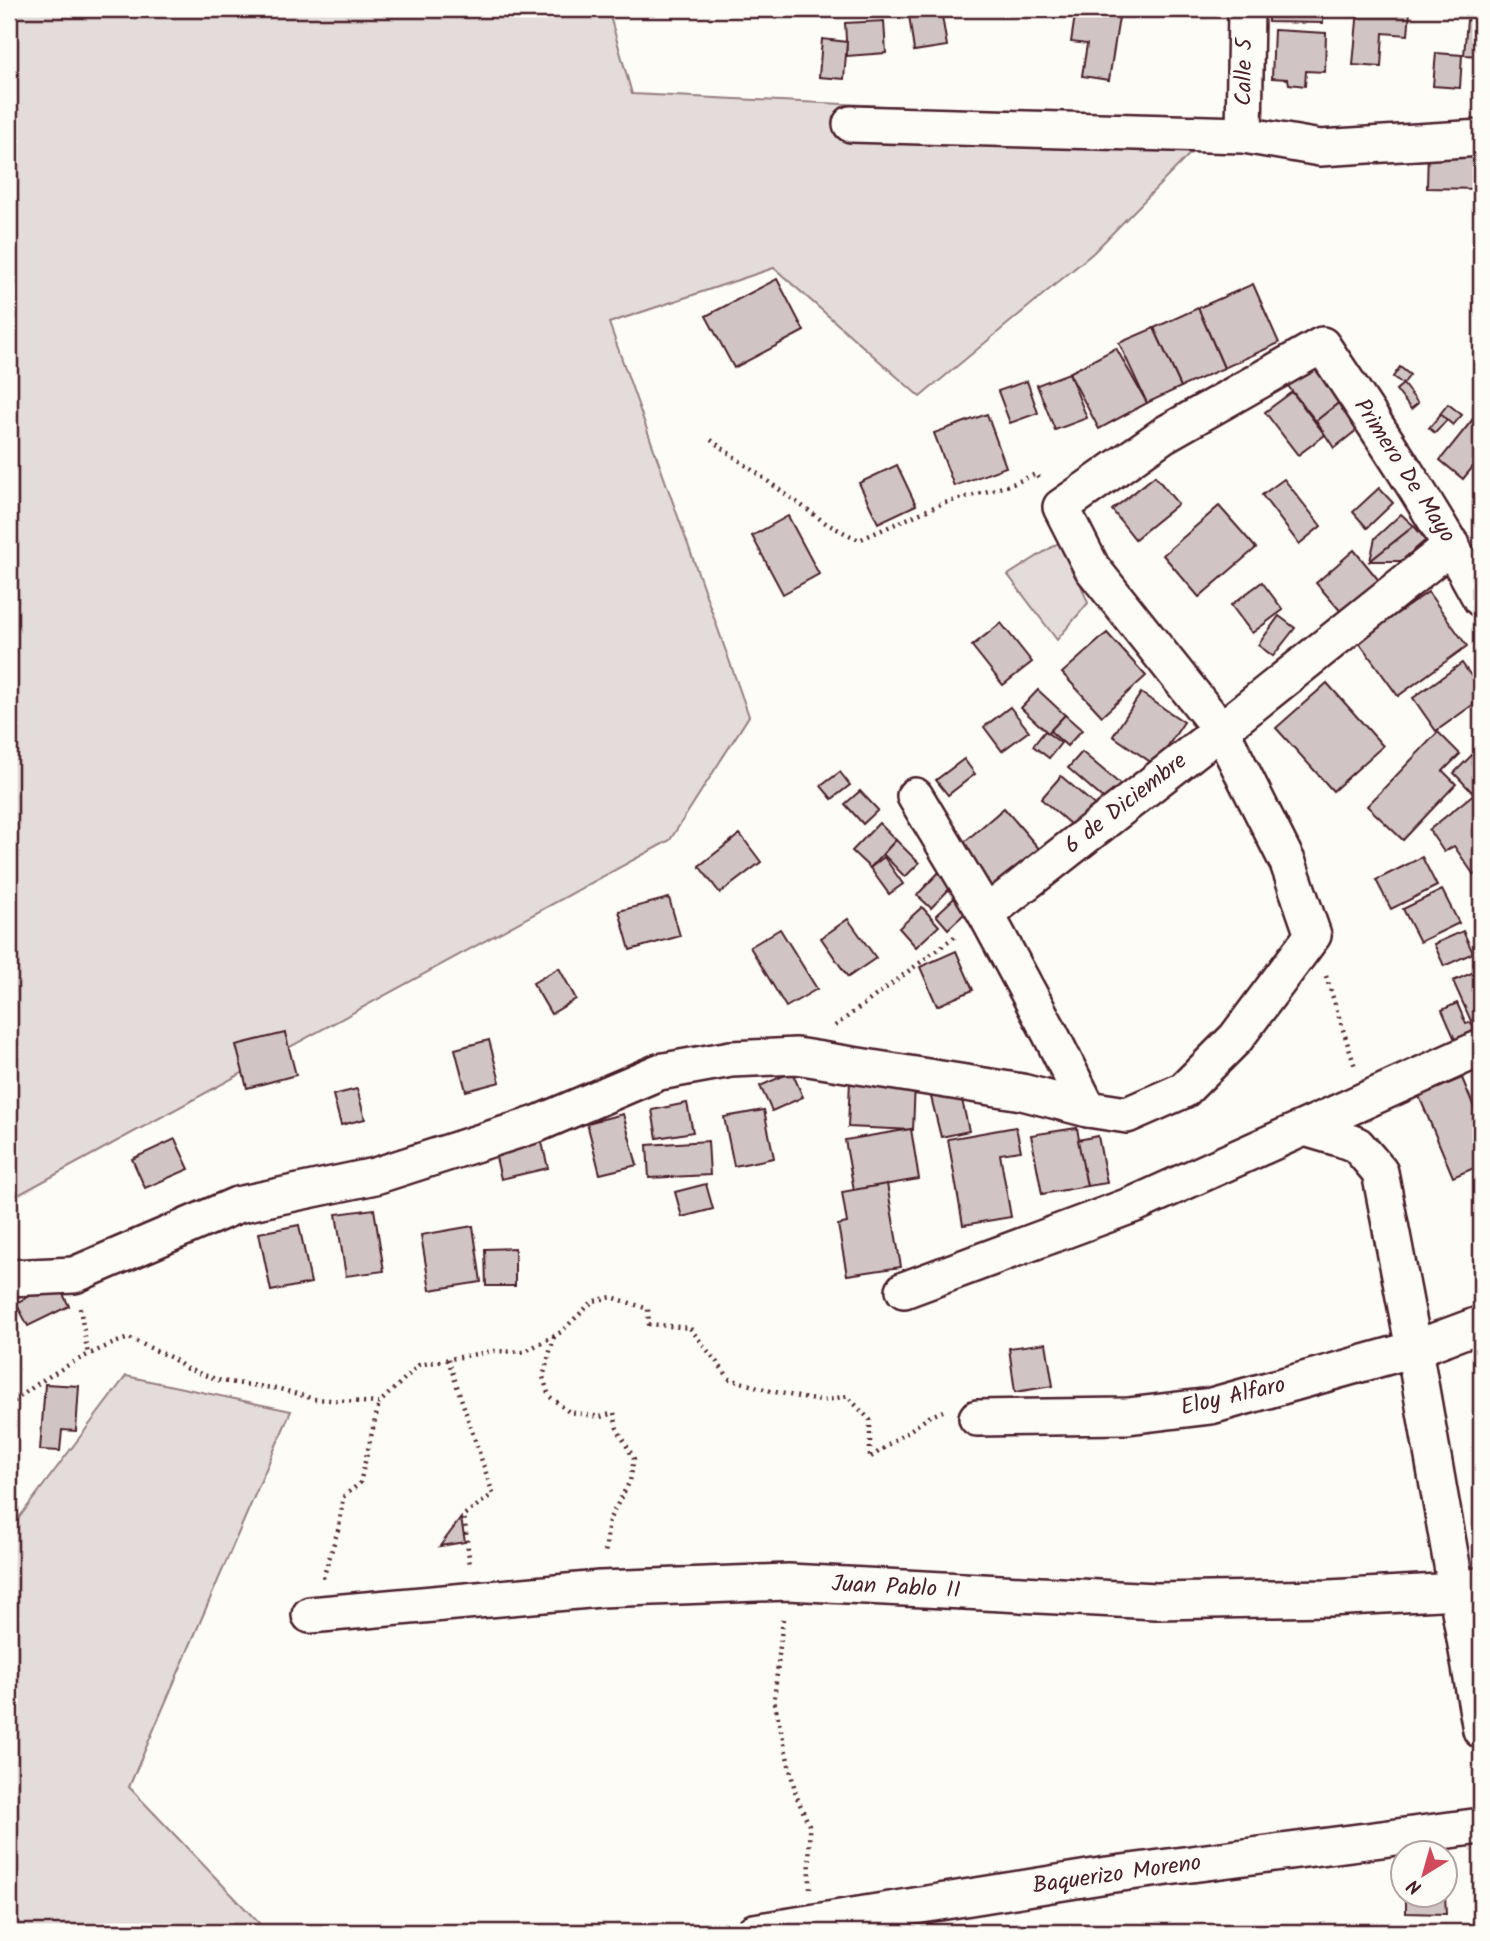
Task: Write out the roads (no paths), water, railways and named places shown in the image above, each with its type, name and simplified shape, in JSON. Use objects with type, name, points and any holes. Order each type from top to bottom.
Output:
[{"type":"street","name":"Calle 5","points":[[1244,135],[1246,9]]},
{"type":"street","points":[[850,124],[1244,135],[1320,148],[1481,138]]},
{"type":"street","name":"Primero De Mayo","points":[[1221,730],[1092,568],[1060,507],[1164,434],[1322,345],[1394,451],[1481,598]]},
{"type":"street","name":"6 de Diciembre","points":[[986,914],[1452,545]]},
{"type":"street","points":[[9,1278],[74,1275],[237,1205],[374,1176],[537,1124],[659,1072],[731,1059],[796,1056],[1022,1092],[1088,1109],[1126,1115],[1184,1090],[1236,1038],[1313,935],[1288,863],[1221,730]]},
{"type":"street","points":[[915,796],[986,914],[1088,1109]]},
{"type":"street","points":[[904,1290],[1135,1203],[1481,1048]]},
{"type":"street","points":[[1305,1128],[1357,1146],[1380,1172],[1414,1349],[1469,1588],[1481,1730]]},
{"type":"street","name":"Eloy Alfaro","points":[[977,1418],[1128,1416],[1211,1406],[1414,1349],[1481,1324]]},
{"type":"street","name":"Juan Pablo II","points":[[310,1615],[600,1589],[788,1582],[1156,1601],[1329,1598],[1469,1588]]},
{"type":"street","name":"Baquerizo Moreno","points":[[754,1932],[1107,1875],[1481,1826]]}]
